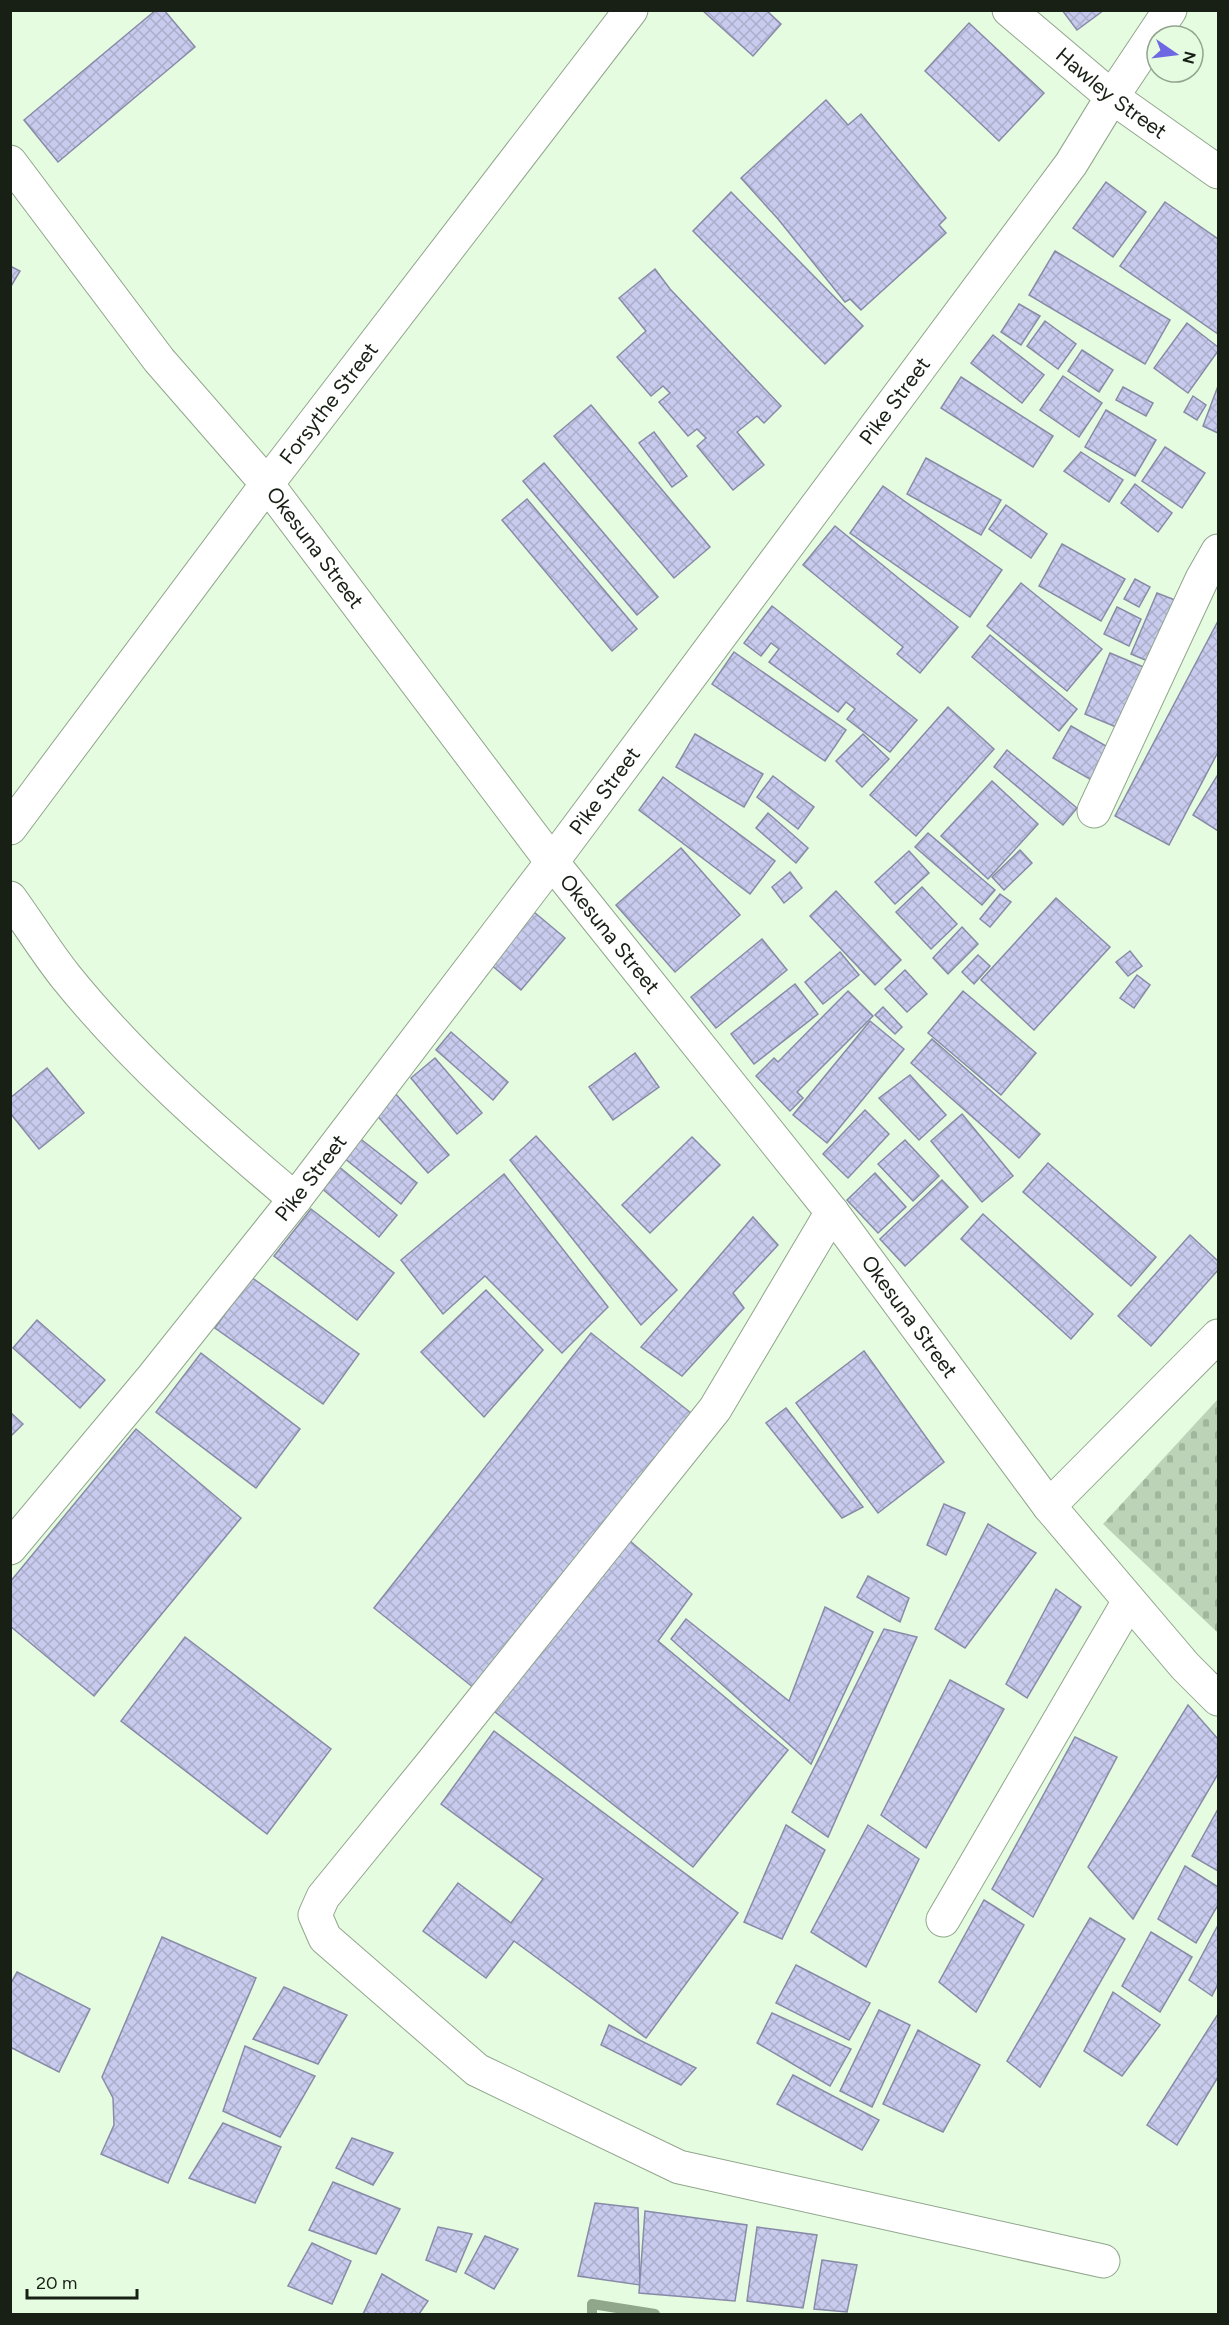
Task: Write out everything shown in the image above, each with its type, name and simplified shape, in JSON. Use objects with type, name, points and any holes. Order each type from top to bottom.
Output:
[{"type":"street","name":"Forsythe Street","points":[[10,828],[267,484],[631,10]]},
{"type":"street","name":"Hawley Street","points":[[1009,10],[1112,97],[1218,171]]},
{"type":"street","name":"Pike Street","points":[[10,1548],[153,1377],[295,1199],[552,862],[1071,164],[1170,10]]},
{"type":"street","name":"Okesuna Street","points":[[10,162],[159,360],[267,484],[552,862],[832,1212],[1049,1506],[1185,1666],[1218,1699]]},
{"type":"street","points":[[1094,811],[1202,579],[1218,551]]},
{"type":"street","points":[[10,898],[65,976],[118,1036],[195,1113],[295,1199]]},
{"type":"street","points":[[832,1212],[716,1409],[322,1897],[315,1916],[325,1938],[477,2070],[679,2167],[1103,2261]]},
{"type":"street","points":[[1049,1506],[1218,1336]]},
{"type":"street","points":[[944,1920],[1129,1600]]},
{"type":"green space","points":[[1218,1399],[1218,1633],[1103,1524]]},
{"type":"building","points":[[156,10],[164,10],[195,47],[58,162],[24,120]]},
{"type":"building","points":[[702,10],[766,10],[781,24],[753,56]]},
{"type":"building","points":[[1062,10],[1104,10],[1077,30]]},
{"type":"building","points":[[969,23],[1044,93],[999,141],[925,71]]},
{"type":"building","points":[[826,100],[848,125],[861,114],[946,218],[939,225],[946,233],[861,310],[850,299],[845,302],[778,219],[741,178]]},
{"type":"building","points":[[1106,182],[1146,212],[1113,257],[1073,228]]},
{"type":"building","points":[[731,192],[863,326],[825,364],[693,231]]},
{"type":"building","points":[[1165,202],[1218,239],[1218,334],[1120,266]]},
{"type":"building","points":[[1055,251],[1170,320],[1145,364],[1029,295]]},
{"type":"building","points":[[10,266],[20,271],[10,288]]},
{"type":"building","points":[[655,269],[670,289],[781,406],[764,423],[757,416],[737,432],[764,465],[733,490],[697,446],[706,438],[697,429],[688,436],[659,402],[670,393],[663,386],[651,396],[617,357],[646,331],[619,298]]},
{"type":"building","points":[[1019,304],[1040,316],[1021,345],[1001,332]]},
{"type":"building","points":[[1045,321],[1076,344],[1058,369],[1027,346]]},
{"type":"building","points":[[1187,323],[1218,347],[1218,351],[1188,393],[1154,368]]},
{"type":"building","points":[[993,335],[1044,375],[1022,403],[971,363]]},
{"type":"building","points":[[1082,350],[1113,370],[1099,392],[1068,371]]},
{"type":"building","points":[[1063,376],[1102,403],[1079,437],[1040,410]]},
{"type":"building","points":[[961,377],[1053,436],[1033,467],[941,408]]},
{"type":"building","points":[[1218,386],[1218,433],[1203,426]]},
{"type":"building","points":[[1123,387],[1153,403],[1146,416],[1116,400]]},
{"type":"building","points":[[1193,396],[1206,405],[1197,420],[1184,412]]},
{"type":"building","points":[[591,405],[710,547],[674,578],[554,436]]},
{"type":"building","points":[[1106,410],[1156,440],[1135,476],[1085,447]]},
{"type":"building","points":[[654,432],[687,476],[672,487],[639,443]]},
{"type":"building","points":[[1165,447],[1205,473],[1182,508],[1142,481]]},
{"type":"building","points":[[1081,452],[1123,480],[1109,502],[1064,471]]},
{"type":"building","points":[[926,458],[1001,500],[981,535],[907,494]]},
{"type":"building","points":[[544,463],[658,597],[637,615],[523,481]]},
{"type":"building","points":[[1135,484],[1172,513],[1158,532],[1121,503]]},
{"type":"building","points":[[883,486],[1002,570],[970,617],[850,533]]},
{"type":"building","points":[[527,499],[637,629],[612,651],[502,520]]},
{"type":"building","points":[[1006,505],[1047,534],[1031,558],[989,529]]},
{"type":"building","points":[[835,526],[958,627],[920,673],[897,654],[903,647],[803,565]]},
{"type":"building","points":[[1062,544],[1125,579],[1101,621],[1039,586]]},
{"type":"building","points":[[1135,579],[1150,587],[1139,607],[1124,599]]},
{"type":"building","points":[[1021,583],[1102,649],[1067,691],[987,626]]},
{"type":"building","points":[[1157,593],[1180,602],[1155,664],[1131,654]]},
{"type":"building","points":[[772,606],[917,720],[890,752],[847,719],[855,709],[846,702],[838,712],[769,662],[779,649],[771,643],[761,656],[744,643]]},
{"type":"building","points":[[1117,607],[1141,619],[1129,646],[1104,634]]},
{"type":"building","points":[[1218,621],[1218,752],[1169,845],[1115,816]]},
{"type":"building","points":[[990,635],[1077,709],[1059,731],[972,657]]},
{"type":"building","points":[[734,652],[846,730],[825,761],[712,684]]},
{"type":"building","points":[[1110,653],[1153,671],[1128,732],[1085,714]]},
{"type":"building","points":[[948,707],[994,749],[916,836],[870,795]]},
{"type":"building","points":[[1071,726],[1120,754],[1102,786],[1053,758]]},
{"type":"building","points":[[695,734],[763,774],[744,807],[676,767]]},
{"type":"building","points":[[863,734],[889,759],[862,787],[836,761]]},
{"type":"building","points":[[1007,750],[1077,808],[1063,825],[994,767]]},
{"type":"building","points":[[773,776],[814,807],[798,829],[757,797]]},
{"type":"building","points":[[1217,776],[1218,778],[1218,831],[1193,815]]},
{"type":"building","points":[[663,777],[775,861],[750,894],[639,810]]},
{"type":"building","points":[[992,781],[1038,824],[988,879],[941,836]]},
{"type":"building","points":[[768,813],[808,848],[796,863],[756,828]]},
{"type":"building","points":[[928,833],[995,890],[982,905],[915,847]]},
{"type":"building","points":[[681,848],[740,915],[675,972],[616,905]]},
{"type":"building","points":[[1020,850],[1032,863],[1004,890],[992,877]]},
{"type":"building","points":[[909,851],[929,873],[895,904],[875,882]]},
{"type":"building","points":[[790,872],[802,888],[784,903],[772,887]]},
{"type":"building","points":[[922,887],[957,924],[931,949],[896,912]]},
{"type":"building","points":[[836,891],[901,960],[875,985],[810,916]]},
{"type":"building","points":[[1000,894],[1011,902],[990,927],[980,919]]},
{"type":"building","points":[[1056,898],[1110,947],[1034,1030],[981,980]]},
{"type":"building","points":[[534,912],[565,938],[521,990],[490,964]]},
{"type":"building","points":[[962,927],[978,944],[948,974],[933,958]]},
{"type":"building","points":[[762,939],[787,970],[716,1028],[691,997]]},
{"type":"building","points":[[1130,951],[1142,966],[1128,976],[1116,962]]},
{"type":"building","points":[[840,952],[859,975],[823,1004],[805,982]]},
{"type":"building","points":[[978,955],[990,966],[974,984],[962,972]]},
{"type":"building","points":[[905,970],[927,994],[907,1012],[885,989]]},
{"type":"building","points":[[1137,975],[1150,985],[1134,1008],[1120,998]]},
{"type":"building","points":[[795,984],[818,1014],[754,1064],[731,1034]]},
{"type":"building","points":[[848,991],[873,1016],[797,1092],[803,1098],[790,1111],[756,1076],[774,1058],[778,1062]]},
{"type":"building","points":[[963,991],[1036,1053],[1001,1095],[928,1033]]},
{"type":"building","points":[[883,1007],[902,1027],[895,1034],[875,1015]]},
{"type":"building","points":[[870,1021],[904,1049],[827,1143],[793,1115]]},
{"type":"building","points":[[451,1032],[508,1082],[493,1100],[436,1050]]},
{"type":"building","points":[[932,1039],[1040,1134],[1019,1158],[911,1063]]},
{"type":"building","points":[[635,1053],[659,1087],[613,1120],[589,1087]]},
{"type":"building","points":[[435,1058],[482,1113],[457,1134],[411,1078]]},
{"type":"building","points":[[47,1068],[84,1113],[39,1149],[10,1113],[10,1098]]},
{"type":"building","points":[[910,1075],[946,1115],[919,1140],[879,1098]]},
{"type":"building","points":[[394,1092],[449,1155],[428,1173],[373,1111]]},
{"type":"building","points":[[865,1110],[889,1134],[848,1178],[823,1154]]},
{"type":"building","points":[[962,1114],[1013,1176],[982,1202],[931,1141]]},
{"type":"building","points":[[536,1136],[677,1290],[641,1325],[510,1160]]},
{"type":"building","points":[[358,1137],[417,1183],[401,1204],[343,1157]]},
{"type":"building","points":[[692,1137],[720,1165],[650,1233],[622,1205]]},
{"type":"building","points":[[905,1140],[939,1176],[913,1201],[878,1164]]},
{"type":"building","points":[[1048,1163],[1156,1257],[1131,1286],[1023,1192]]},
{"type":"building","points":[[337,1165],[397,1215],[379,1237],[320,1187]]},
{"type":"building","points":[[875,1173],[906,1207],[878,1233],[847,1200]]},
{"type":"building","points":[[504,1174],[608,1307],[562,1353],[485,1276],[443,1314],[401,1260]]},
{"type":"building","points":[[942,1180],[968,1207],[905,1266],[880,1239]]},
{"type":"building","points":[[311,1209],[394,1273],[357,1320],[274,1256]]},
{"type":"building","points":[[983,1214],[1093,1314],[1071,1339],[961,1239]]},
{"type":"building","points":[[753,1217],[778,1245],[733,1293],[744,1308],[682,1376],[641,1347]]},
{"type":"building","points":[[1190,1235],[1218,1261],[1218,1270],[1151,1346],[1118,1316]]},
{"type":"building","points":[[251,1277],[359,1354],[323,1404],[215,1328]]},
{"type":"building","points":[[486,1290],[543,1350],[484,1417],[421,1352]]},
{"type":"building","points":[[37,1320],[105,1380],[80,1408],[13,1348]]},
{"type":"building","points":[[591,1333],[696,1417],[479,1692],[374,1608]]},
{"type":"building","points":[[864,1351],[944,1462],[878,1513],[796,1403]]},
{"type":"building","points":[[201,1353],[300,1429],[256,1488],[156,1412]]},
{"type":"building","points":[[786,1408],[863,1507],[842,1518],[766,1423]]},
{"type":"building","points":[[10,1412],[23,1424],[10,1437]]},
{"type":"building","points":[[136,1429],[241,1518],[94,1696],[10,1626],[10,1582]]},
{"type":"building","points":[[944,1504],[965,1513],[946,1555],[927,1545]]},
{"type":"building","points":[[988,1524],[1036,1553],[965,1648],[935,1629]]},
{"type":"building","points":[[623,1535],[692,1594],[658,1641],[788,1750],[693,1867],[490,1708]]},
{"type":"building","points":[[868,1576],[909,1598],[900,1622],[857,1597]]},
{"type":"building","points":[[1056,1589],[1081,1607],[1027,1698],[1006,1684]]},
{"type":"building","points":[[825,1607],[873,1632],[811,1764],[671,1639],[686,1619],[789,1701]]},
{"type":"building","points":[[884,1629],[917,1637],[828,1837],[792,1812]]},
{"type":"building","points":[[185,1637],[331,1749],[267,1834],[121,1721]]},
{"type":"building","points":[[950,1680],[1004,1709],[926,1848],[881,1815]]},
{"type":"building","points":[[1188,1705],[1218,1739],[1218,1774],[1133,1919],[1088,1867]]},
{"type":"building","points":[[494,1731],[738,1913],[646,2038],[514,1941],[486,1978],[423,1931],[458,1883],[511,1923],[543,1879],[441,1804]]},
{"type":"building","points":[[1075,1737],[1117,1757],[1033,1917],[992,1889]]},
{"type":"building","points":[[1218,1809],[1218,1871],[1192,1856]]},
{"type":"building","points":[[786,1825],[825,1850],[782,1939],[744,1922]]},
{"type":"building","points":[[868,1825],[919,1859],[866,1967],[811,1932]]},
{"type":"building","points":[[1185,1866],[1218,1887],[1218,1905],[1196,1943],[1158,1919]]},
{"type":"building","points":[[984,1900],[1024,1925],[976,2012],[939,1982]]},
{"type":"building","points":[[1090,1918],[1125,1939],[1040,2087],[1007,2061]]},
{"type":"building","points":[[1218,1925],[1218,1984],[1212,1996],[1189,1980]]},
{"type":"building","points":[[1151,1932],[1192,1957],[1160,2012],[1122,1986]]},
{"type":"building","points":[[162,1937],[256,1978],[168,2183],[101,2154],[114,2125],[113,2098],[102,2077]]},
{"type":"building","points":[[796,1965],[870,2003],[849,2040],[776,2003]]},
{"type":"building","points":[[17,1972],[90,2009],[59,2072],[10,2047],[10,1985]]},
{"type":"building","points":[[284,1987],[347,2015],[318,2064],[253,2039]]},
{"type":"building","points":[[1113,1992],[1160,2025],[1122,2076],[1084,2051]]},
{"type":"building","points":[[879,2010],[910,2025],[872,2107],[840,2091]]},
{"type":"building","points":[[772,2013],[851,2049],[830,2086],[757,2043]]},
{"type":"building","points":[[1218,2014],[1218,2077],[1177,2145],[1147,2125]]},
{"type":"building","points":[[609,2025],[696,2068],[681,2085],[601,2045]]},
{"type":"building","points":[[918,2030],[980,2065],[943,2132],[883,2104]]},
{"type":"building","points":[[245,2046],[315,2076],[280,2137],[223,2111]]},
{"type":"building","points":[[793,2075],[879,2120],[862,2150],[777,2104]]},
{"type":"building","points":[[223,2123],[281,2147],[255,2203],[189,2178]]},
{"type":"building","points":[[352,2138],[393,2153],[373,2185],[336,2168]]},
{"type":"building","points":[[333,2182],[400,2209],[376,2254],[309,2230]]},
{"type":"building","points":[[595,2203],[638,2208],[640,2285],[578,2276]]},
{"type":"building","points":[[645,2211],[747,2225],[735,2301],[639,2293]]},
{"type":"building","points":[[438,2227],[472,2234],[456,2272],[426,2260]]},
{"type":"building","points":[[757,2227],[817,2235],[803,2308],[747,2301]]},
{"type":"building","points":[[485,2236],[518,2249],[494,2289],[465,2273]]},
{"type":"building","points":[[312,2243],[351,2261],[332,2304],[288,2286]]},
{"type":"building","points":[[822,2260],[857,2265],[847,2312],[814,2309]]},
{"type":"building","points":[[382,2274],[428,2301],[419,2314],[363,2314]]},
{"type":"waterway","points":[[592,2314],[592,2304],[655,2314]]}]
